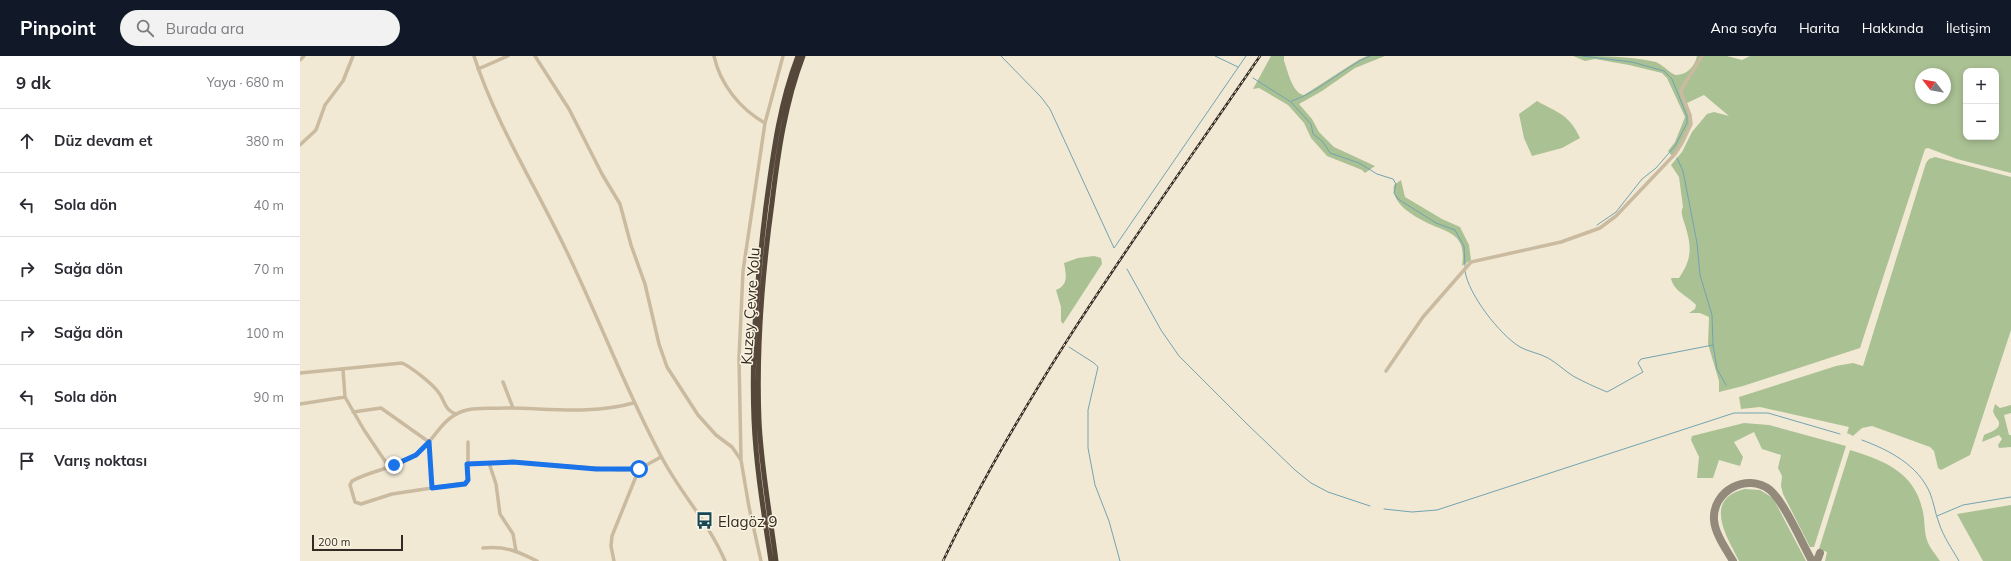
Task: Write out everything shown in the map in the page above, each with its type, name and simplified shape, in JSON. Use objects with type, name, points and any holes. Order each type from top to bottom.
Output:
[{"type":"highway","name":"Kuzey Çevre Yolu","points":[[771,561],[760,489],[754,422],[753,363],[756,298],[778,127],[787,88],[798,56]]},
{"type":"highway","name":"Kuzey Çevre Yolu","points":[[776,561],[764,475],[759,422],[759,327],[767,242],[778,154],[790,96],[803,56]]},
{"type":"street","points":[[300,60],[304,56]]},
{"type":"street","points":[[300,145],[316,130],[325,105],[343,81],[353,56]]},
{"type":"street","points":[[474,56],[491,104],[589,297],[634,403],[661,457],[709,527],[725,561]]},
{"type":"street","points":[[478,69],[508,56]]},
{"type":"street","points":[[535,56],[569,109],[602,174],[620,204],[632,251],[645,284],[659,344],[667,367],[698,415],[711,431],[732,448],[741,460]]},
{"type":"street","points":[[714,56],[720,75],[733,95],[750,113],[765,123]]},
{"type":"street","points":[[761,561],[749,507],[741,460],[739,358],[743,271],[765,123],[783,56]]},
{"type":"street","points":[[1386,371],[1423,317],[1471,262],[1561,242],[1596,230],[1616,216],[1672,158],[1682,143],[1691,121],[1682,95],[1682,90],[1702,56]]},
{"type":"street","points":[[300,373],[344,370],[397,362],[404,364],[438,391],[447,409],[456,414]]},
{"type":"street","points":[[344,370],[345,397],[353,412],[389,467]]},
{"type":"street","points":[[503,382],[513,408]]},
{"type":"street","points":[[300,404],[345,397]]},
{"type":"street","points":[[468,442],[468,480],[465,484],[385,495],[361,504],[356,503],[351,486],[352,481],[414,456],[429,442],[439,428],[456,414],[474,409],[583,409],[634,403]]},
{"type":"street","points":[[353,412],[381,408],[429,442]]},
{"type":"street","points":[[429,442],[432,488]]},
{"type":"street","points":[[467,464],[513,462],[596,469],[639,469],[661,457]]},
{"type":"street","points":[[489,463],[496,481],[500,514],[512,534],[516,551]]},
{"type":"street","points":[[614,561],[611,546],[612,536],[639,469]]},
{"type":"street","points":[[483,548],[501,547],[516,551],[537,561]]},
{"type":"green space","points":[[1271,56],[1284,56],[1284,61],[1293,86],[1304,95],[1360,59],[1367,56],[1385,56],[1355,68],[1322,91],[1299,104],[1312,119],[1319,132],[1334,147],[1375,166],[1365,173],[1362,170],[1327,156],[1311,138],[1304,123],[1288,105],[1259,88],[1253,89]]},
{"type":"green space","points":[[1573,56],[1615,57],[1646,60],[1656,62],[1672,73],[1680,75],[1690,69],[1697,56],[1727,56],[1742,60],[1750,56],[2011,56],[2011,173],[1957,159],[1928,148],[1925,149],[1860,348],[1743,386],[1719,392],[1719,381],[1708,344],[1709,317],[1700,313],[1689,313],[1695,309],[1696,305],[1672,283],[1671,278],[1679,278],[1686,265],[1690,253],[1690,246],[1682,213],[1683,207],[1679,177],[1671,165],[1682,152],[1692,132],[1707,114],[1714,112],[1729,116],[1704,95],[1687,103],[1690,119],[1688,131],[1673,156],[1668,151],[1675,142],[1685,117],[1667,78],[1662,73],[1595,59],[1585,61]]},
{"type":"green space","points":[[1537,101],[1567,119],[1572,124],[1580,138],[1562,148],[1532,156],[1524,138],[1519,114]]},
{"type":"green space","points":[[1935,157],[2011,177],[2011,330],[1970,455],[1941,470],[1938,468],[1934,451],[1930,447],[1872,426],[1862,428],[1853,436],[1847,433],[1849,427],[1760,407],[1741,409],[1739,397],[1836,366],[1853,363],[1863,366],[1926,163],[1929,159]]},
{"type":"green space","points":[[1401,180],[1405,197],[1442,219],[1460,227],[1469,245],[1471,260],[1462,266],[1462,249],[1457,239],[1453,235],[1413,215],[1401,205],[1396,199],[1394,185]]},
{"type":"green space","points":[[1094,256],[1101,258],[1102,264],[1063,324],[1061,321],[1061,307],[1056,290],[1063,285],[1066,279],[1064,263],[1078,258]]},
{"type":"green space","points":[[1995,404],[2000,408],[2011,405],[2011,413],[2004,415],[2009,435],[2011,435],[2011,447],[1999,448],[1998,445],[2002,439],[1999,435],[1982,442],[1984,435],[1995,430],[1999,426],[1998,420],[1993,411]]},
{"type":"green space","points":[[1744,423],[1769,425],[1846,446],[1814,547],[1810,547],[1783,494],[1781,486],[1782,476],[1778,468],[1781,455],[1762,449],[1754,432],[1734,442],[1743,457],[1740,466],[1719,460],[1713,478],[1697,478],[1699,457],[1691,440],[1692,436]]},
{"type":"green space","points":[[1850,450],[1886,464],[1897,470],[1906,478],[1919,498],[1923,512],[1927,540],[1940,561],[1825,561],[1827,552],[1819,549]]},
{"type":"green space","points":[[1745,489],[1760,490],[1773,498],[1806,561],[1739,561],[1724,530],[1721,520],[1721,510],[1724,501],[1732,494]]},
{"type":"green space","points":[[2011,505],[2011,561],[1983,561],[1957,514]]},
{"type":"waterway","points":[[1001,56],[1041,97],[1050,109],[1114,248],[1246,56]]},
{"type":"waterway","points":[[1215,56],[1238,67]]},
{"type":"waterway","points":[[1292,101],[1303,97],[1370,56]]},
{"type":"waterway","points":[[1582,56],[1632,62],[1664,71],[1672,79],[1687,116],[1687,123],[1675,146],[1656,168],[1642,179],[1616,212],[1597,225]]},
{"type":"waterway","points":[[1253,78],[1291,102],[1311,124],[1313,134],[1323,142],[1330,153],[1359,163],[1377,174],[1393,179],[1396,184],[1394,193],[1398,199],[1436,223],[1455,230],[1464,246],[1465,266]]},
{"type":"waterway","points":[[1677,158],[1683,171],[1697,243],[1700,275],[1712,315],[1713,345],[1717,369],[1726,385]]},
{"type":"waterway","points":[[1127,269],[1161,330],[1179,356],[1246,423],[1295,470],[1311,483],[1328,492],[1370,506]]},
{"type":"waterway","points":[[1465,271],[1467,280],[1478,302],[1495,324],[1512,341],[1523,349],[1548,358],[1573,376],[1607,392],[1643,372],[1638,363],[1641,359],[1713,345]]},
{"type":"waterway","points":[[1069,347],[1098,367],[1088,410],[1088,448],[1095,485],[1109,521],[1120,561]]},
{"type":"waterway","points":[[1384,509],[1412,512],[1437,510],[1734,413],[1768,413],[1840,434]]},
{"type":"waterway","points":[[1862,440],[1902,460],[1918,474],[1930,493],[1941,528],[1959,561]]},
{"type":"waterway","points":[[1937,516],[1963,505],[2011,497]]},
{"type":"taxiway","points":[[1733,561],[1716,531],[1714,520],[1715,510],[1725,493],[1733,487],[1751,483],[1761,485],[1770,490],[1775,496],[1787,513],[1812,561]]},
{"type":"taxiway","points":[[1817,561],[1820,553]]},
{"type":"railway","points":[[943,561],[976,495],[1051,366],[1091,303],[1260,56]]},
{"type":"place","name":"Elagöz 9","points":[[705,521]]},
{"type":"route","points":[[394,465],[416,455],[429,442],[432,488],[465,484],[468,480],[467,464],[513,462],[596,469],[639,469]]}]
